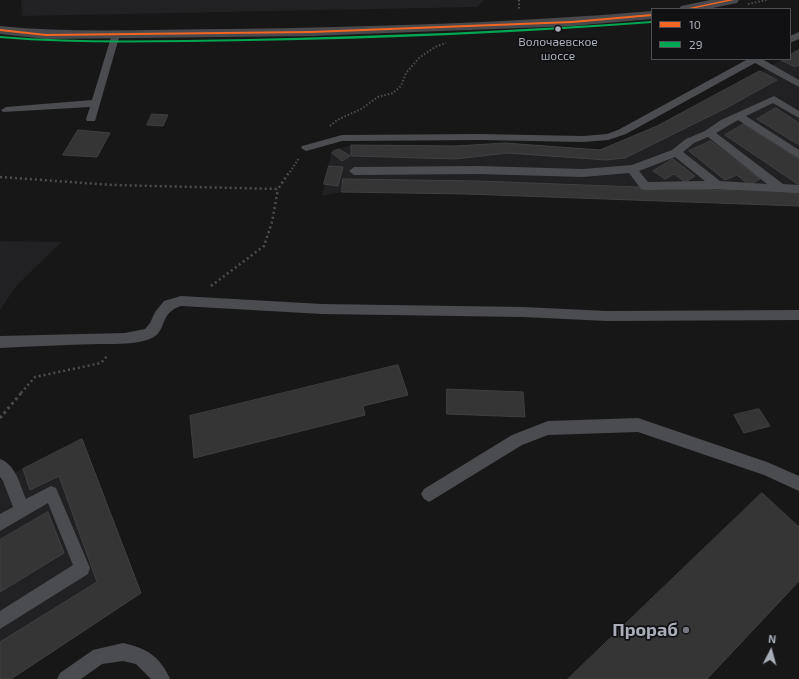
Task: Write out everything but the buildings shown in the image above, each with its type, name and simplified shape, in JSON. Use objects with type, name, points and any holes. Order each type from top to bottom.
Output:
[{"type":"street","points":[[690,8],[732,0]]},
{"type":"street","points":[[0,30],[46,35],[464,27],[572,22],[651,15]]},
{"type":"lane","points":[[91,119],[116,34]]},
{"type":"lane","points":[[306,148],[342,138],[480,137],[583,139],[608,137],[622,132],[753,60]]},
{"type":"lane","points":[[757,60],[799,84]]},
{"type":"lane","points":[[354,170],[478,170],[583,173],[632,169],[654,162],[676,152],[690,141],[774,100],[799,115]]},
{"type":"lane","points":[[6,110],[96,103]]},
{"type":"lane","points":[[739,116],[799,155]]},
{"type":"lane","points":[[709,133],[780,188]]},
{"type":"lane","points":[[676,152],[717,186]]},
{"type":"lane","points":[[632,169],[645,186],[717,186],[799,190]]},
{"type":"lane","points":[[0,342],[125,338],[149,334],[168,305],[181,301],[322,309],[523,312],[606,316],[799,315]]},
{"type":"lane","points":[[429,494],[517,440],[548,428],[638,425],[767,469],[799,484]]},
{"type":"lane","points":[[0,466],[9,476],[22,510]]},
{"type":"lane","points":[[0,523],[51,494],[82,568],[0,621]]},
{"type":"lane","points":[[66,679],[99,656],[123,652],[141,656],[159,674],[161,679]]},
{"type":"path","points":[[192,301],[264,246],[272,222],[278,189],[306,148],[337,120],[361,109],[378,97],[393,93],[401,86],[406,73],[419,58],[436,47],[452,41]]},
{"type":"path","points":[[0,177],[114,185],[278,189]]},
{"type":"path","points":[[0,418],[35,377],[101,363],[125,338]]},
{"type":"shaded area","points":[[21,0],[484,0],[477,7],[22,16]]},
{"type":"shaded area","points":[[799,50],[799,206],[466,194],[342,192],[322,196],[332,149],[339,149],[351,145],[456,146],[505,143],[600,150],[657,126],[781,60],[791,60],[791,54]]},
{"type":"shaded area","points":[[0,241],[62,242],[17,285],[0,310]]},
{"type":"shaded area","points":[[82,439],[141,593],[11,679],[0,679],[0,480]]},
{"type":"transit line","name":"10","points":[[691,8],[732,0]]},
{"type":"transit line","name":"10","points":[[0,30],[46,35],[311,32],[572,22],[651,15]]},
{"type":"transit line","name":"29","points":[[0,37],[57,41],[114,42],[335,38],[546,30],[651,22]]},
{"type":"place","name":"Волочаевское шоссе","points":[[558,29]]},
{"type":"place","name":"Прораб","points":[[686,630]]}]
